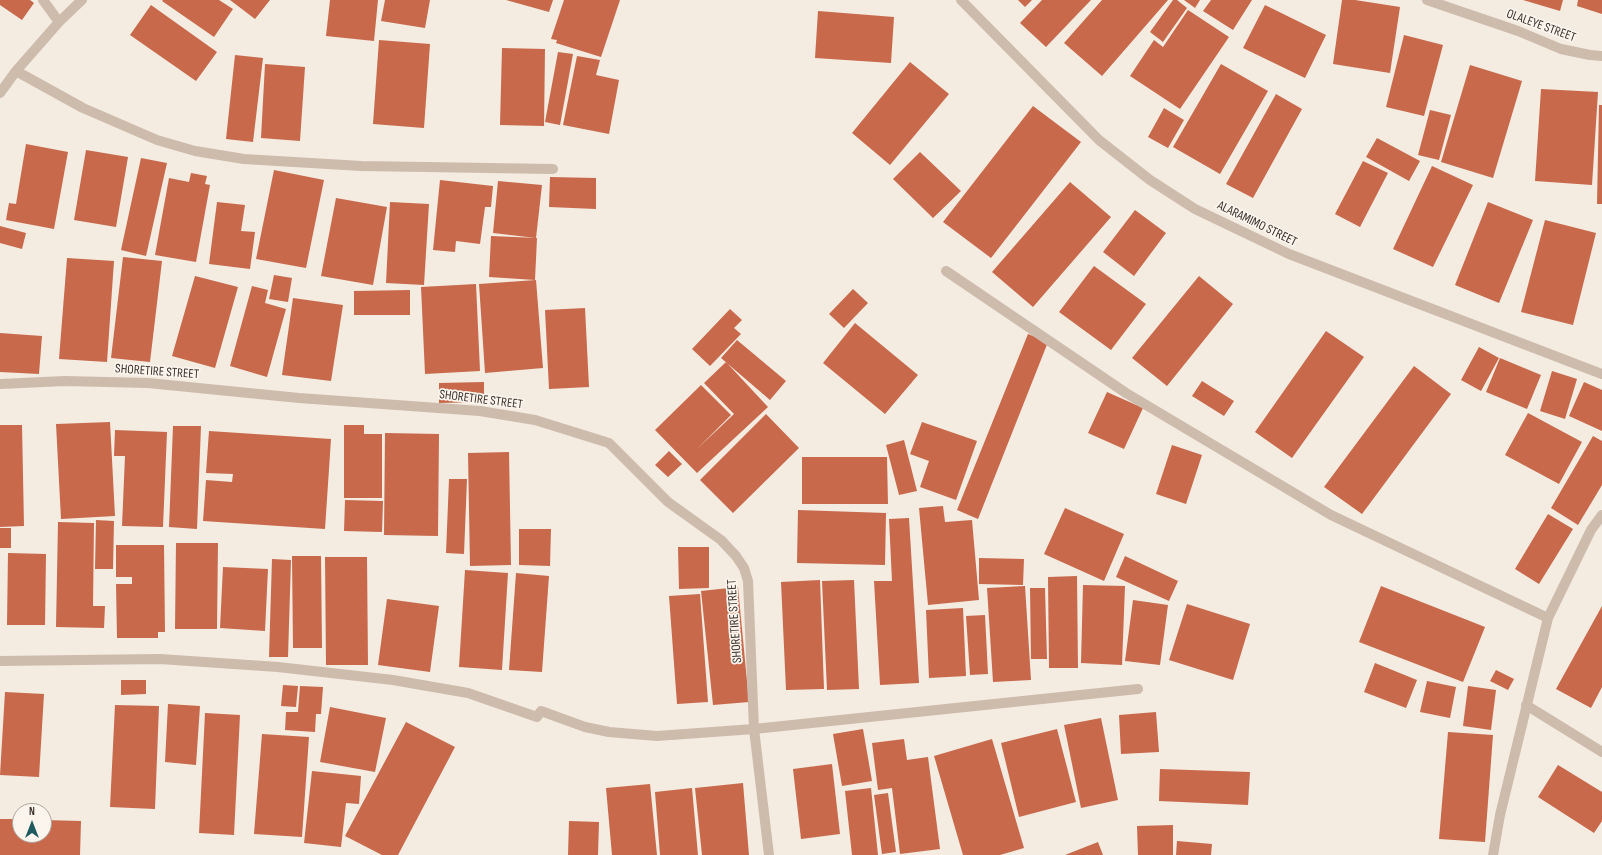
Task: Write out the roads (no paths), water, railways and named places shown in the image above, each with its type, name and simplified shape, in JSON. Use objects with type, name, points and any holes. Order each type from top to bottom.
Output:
[{"type":"street","points":[[42,0],[58,22]]},
{"type":"street","points":[[0,93],[16,71],[58,22],[82,0]]},
{"type":"street","name":"ALARAMIMO STREET","points":[[962,0],[1099,140],[1150,180],[1195,209],[1289,254],[1602,374]]},
{"type":"street","name":"OLALEYE STREET","points":[[1427,0],[1511,29],[1561,49],[1602,56]]},
{"type":"street","points":[[16,71],[83,108],[157,140],[195,151],[244,159],[361,166],[554,169]]},
{"type":"street","points":[[946,271],[1126,393],[1331,515],[1548,618]]},
{"type":"street","name":"SHORETIRE STREET","points":[[0,384],[65,381],[148,383],[299,398],[480,411],[535,420],[575,431],[610,443],[668,502],[721,540],[736,556],[744,568],[748,581],[754,729],[769,855]]},
{"type":"street","points":[[1493,855],[1500,815],[1548,618],[1591,530],[1602,515]]},
{"type":"street","points":[[0,661],[160,659],[278,667],[393,680],[468,693],[537,717],[541,711],[569,721],[609,732],[656,736],[754,729],[1138,689]]},
{"type":"street","points":[[1526,705],[1602,752]]}]
